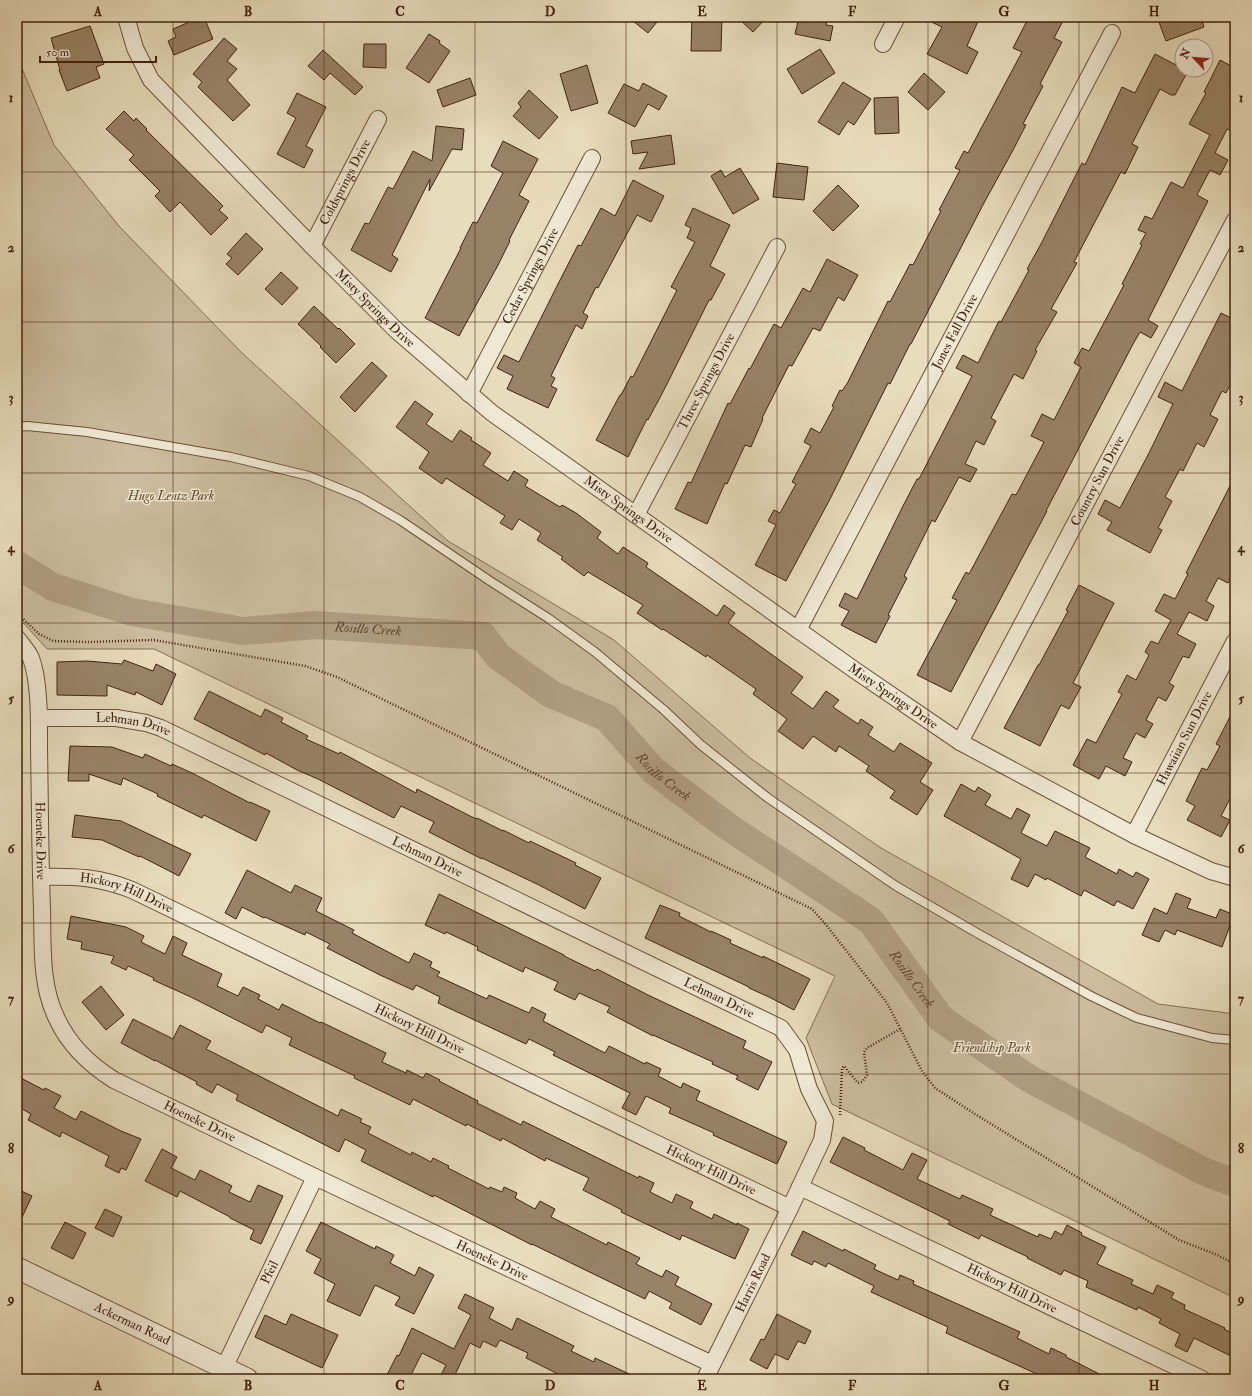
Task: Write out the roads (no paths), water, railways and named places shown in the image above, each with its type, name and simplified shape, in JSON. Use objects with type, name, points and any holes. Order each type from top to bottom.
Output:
[{"type":"street","name":"Misty Springs Drive","points":[[126,17],[135,48],[151,80],[312,246],[397,331],[492,413],[798,630],[960,742],[1134,835],[1211,871],[1235,878]]},
{"type":"street","points":[[883,44],[897,17]]},
{"type":"street","name":"Jones Fall Drive","points":[[798,630],[1112,33]]},
{"type":"street","name":"Coldsprings Drive","points":[[312,246],[378,119]]},
{"type":"street","name":"Cedar Springs Drive","points":[[469,394],[592,158]]},
{"type":"street","name":"Country Sun Drive","points":[[960,742],[1235,220]]},
{"type":"street","name":"Three Springs Drive","points":[[636,515],[777,247]]},
{"type":"street","name":"Hoeneke Drive","points":[[17,638],[30,657],[36,683],[44,971],[47,992],[57,1019],[71,1043],[91,1064],[114,1080],[315,1177],[712,1364]]},
{"type":"street","name":"Hawaiian Sun Drive","points":[[1134,835],[1235,641]]},
{"type":"street","name":"Lehman Drive","points":[[38,718],[116,718],[146,723],[161,728],[781,1028],[797,1050],[809,1089],[825,1121],[822,1140],[800,1187]]},
{"type":"street","name":"Hickory Hill Drive","points":[[41,877],[89,878],[118,884],[132,890],[790,1208]]},
{"type":"street","name":"Pfeil","points":[[224,1368],[315,1177]]},
{"type":"street","name":"Hickory Hill Drive","points":[[800,1187],[1202,1379]]},
{"type":"street","name":"Harris Road","points":[[705,1379],[800,1187]]},
{"type":"street","name":"Ackerman Road","points":[[17,1268],[247,1379]]},
{"type":"lane","points":[[17,427],[27,426],[87,432],[231,457],[309,476],[360,497],[400,520],[548,618],[595,652],[664,710],[702,745],[768,798],[896,886],[1084,993],[1137,1018],[1212,1038],[1235,1040]]},
{"type":"waterway","name":"Rosillo Creek","points":[[17,565],[53,587],[132,612],[243,631],[316,625],[483,636],[498,656],[551,694],[607,718],[654,771],[727,826],[871,921],[941,1019],[1030,1079],[1205,1172],[1235,1183]]},
{"type":"park label","name":"Hugo Lentz Park","points":[[171,496]]},
{"type":"park label","name":"Friendship Park","points":[[992,1048]]}]
